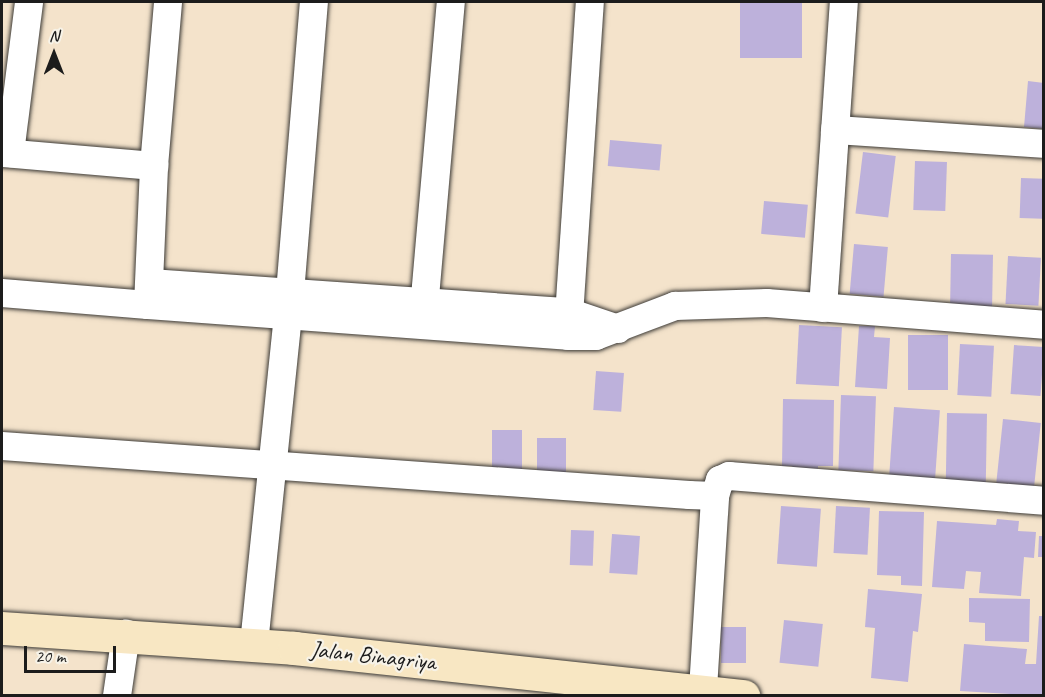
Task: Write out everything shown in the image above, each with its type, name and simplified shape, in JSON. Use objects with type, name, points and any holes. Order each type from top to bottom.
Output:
[{"type":"street","points":[[149,294],[154,166],[168,2]]},
{"type":"street","points":[[254,644],[270,465],[288,304],[314,2]]},
{"type":"street","points":[[424,313],[451,2]]},
{"type":"street","points":[[568,324],[590,2]]},
{"type":"street","points":[[823,308],[844,2]]},
{"type":"street","points":[[19,14],[6,153],[154,166]]},
{"type":"street","points":[[835,130],[1044,144]]},
{"type":"street","points":[[2,293],[149,294],[618,329],[675,306],[767,303],[1044,325]]},
{"type":"street","points":[[2,447],[715,496]]},
{"type":"street","points":[[703,689],[715,496],[720,480],[729,476],[1044,501]]},
{"type":"street","name":"Jalan Binagriya","points":[[2,628],[126,634],[254,644],[703,689],[743,696]]},
{"type":"street","points":[[117,696],[126,634]]},
{"type":"building","points":[[740,2],[802,2],[802,58],[740,58]]},
{"type":"building","points":[[1028,81],[1044,83],[1044,129],[1024,127]]},
{"type":"building","points":[[610,140],[662,145],[660,170],[608,166]]},
{"type":"building","points":[[863,152],[896,156],[888,218],[855,214]]},
{"type":"building","points":[[915,161],[947,162],[945,211],[913,210]]},
{"type":"building","points":[[1021,178],[1044,179],[1043,219],[1020,218]]},
{"type":"building","points":[[764,201],[808,205],[805,238],[761,234]]},
{"type":"building","points":[[854,244],[888,247],[884,297],[850,294]]},
{"type":"building","points":[[951,254],[993,255],[992,309],[950,308]]},
{"type":"building","points":[[1008,256],[1041,258],[1038,306],[1005,304]]},
{"type":"building","points":[[799,325],[842,327],[839,386],[796,384]]},
{"type":"building","points":[[859,326],[875,326],[874,337],[890,338],[887,389],[855,387]]},
{"type":"building","points":[[908,335],[948,335],[948,390],[908,390]]},
{"type":"building","points":[[960,344],[994,346],[991,397],[957,395]]},
{"type":"building","points":[[1014,345],[1044,347],[1041,396],[1011,394]]},
{"type":"building","points":[[596,371],[624,373],[621,412],[593,410]]},
{"type":"building","points":[[841,395],[876,396],[873,471],[838,470]]},
{"type":"building","points":[[783,399],[834,400],[833,466],[818,466],[818,473],[792,473],[792,466],[782,466]]},
{"type":"building","points":[[894,407],[940,410],[934,488],[889,485]]},
{"type":"building","points":[[947,413],[987,414],[986,488],[946,487]]},
{"type":"building","points":[[1003,419],[1041,423],[1034,487],[996,483]]},
{"type":"building","points":[[492,430],[522,430],[522,478],[492,478]]},
{"type":"building","points":[[537,438],[566,438],[566,479],[537,479]]},
{"type":"building","points":[[781,506],[821,509],[817,567],[777,564]]},
{"type":"building","points":[[836,506],[870,508],[867,555],[834,553]]},
{"type":"building","points":[[879,511],[924,512],[922,586],[901,585],[901,576],[877,575]]},
{"type":"building","points":[[997,519],[1019,521],[1018,531],[1036,532],[1034,558],[1024,557],[1021,596],[979,593],[981,572],[966,571],[964,589],[932,587],[937,521],[996,525]]},
{"type":"building","points":[[571,530],[594,531],[593,566],[570,565]]},
{"type":"building","points":[[612,534],[640,536],[637,575],[609,573]]},
{"type":"building","points":[[1039,536],[1044,536],[1044,557],[1038,557]]},
{"type":"building","points":[[868,589],[922,594],[918,632],[913,631],[908,682],[871,678],[875,628],[865,627]]},
{"type":"building","points":[[969,598],[1030,599],[1029,642],[985,641],[985,623],[969,622]]},
{"type":"building","points":[[1039,616],[1044,616],[1044,696],[960,691],[964,644],[1027,649],[1025,664],[1036,664]]},
{"type":"building","points":[[784,620],[823,624],[818,667],[780,663]]},
{"type":"building","points":[[721,627],[746,627],[746,663],[721,663]]}]
